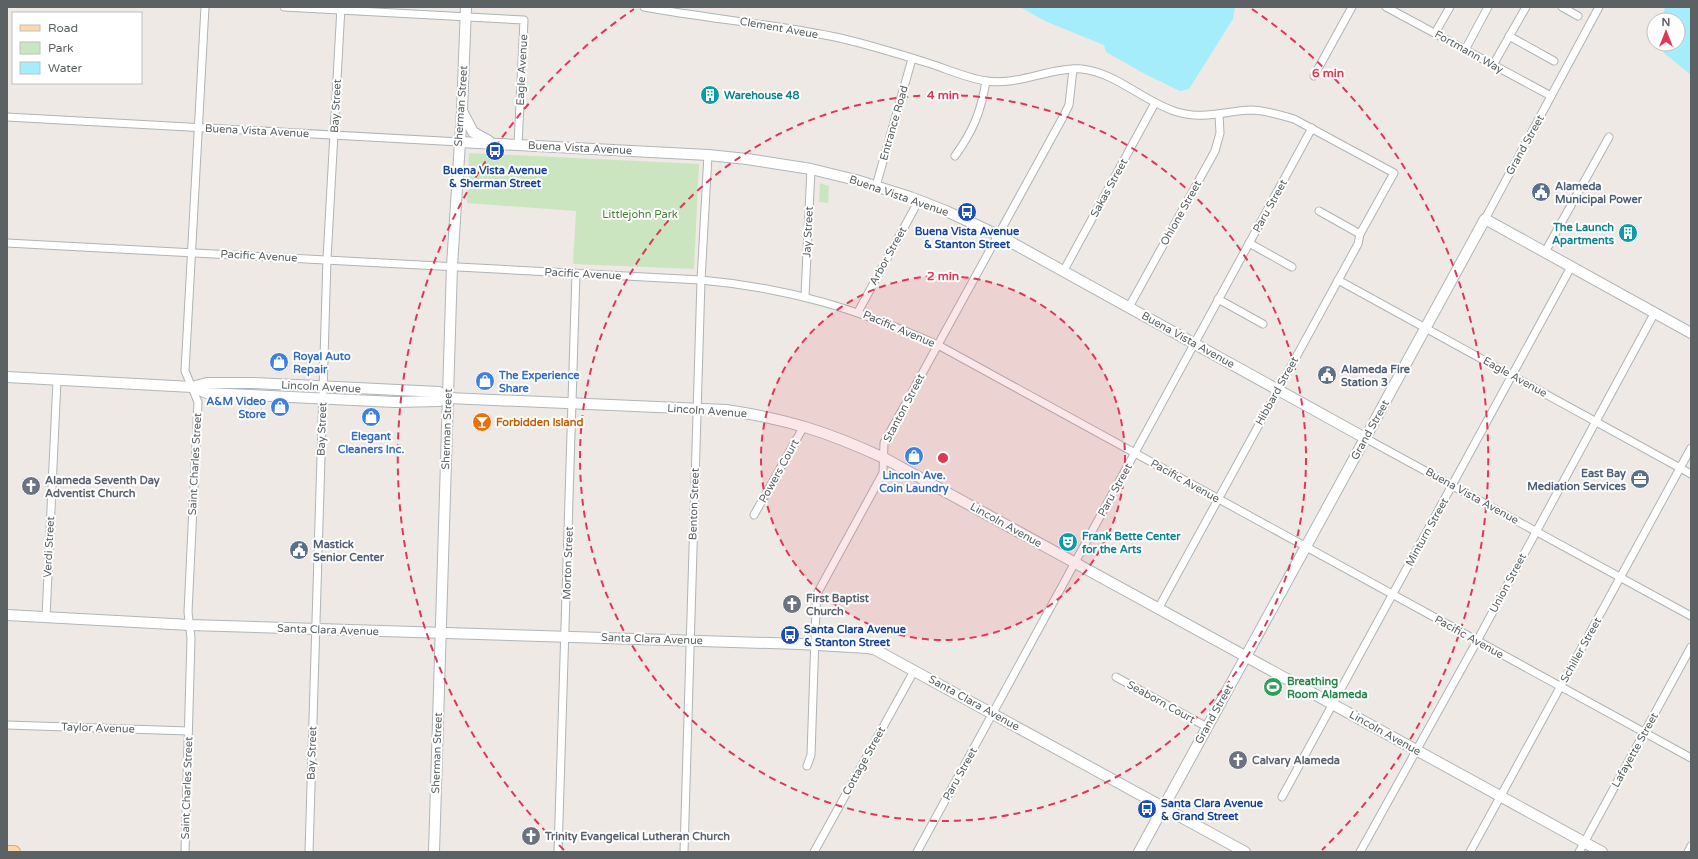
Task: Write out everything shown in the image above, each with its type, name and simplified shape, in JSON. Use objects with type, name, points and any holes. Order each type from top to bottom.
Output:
[{"type":"main road","points":[[7,852],[14,852]]},
{"type":"street","name":"Saint Charles Street","points":[[185,852],[191,638],[188,612],[198,402],[185,371],[205,7]]},
{"type":"street","name":"Eagle Avenue","points":[[284,7],[524,20],[518,145]]},
{"type":"street","name":"Sherman Street","points":[[434,852],[452,266],[462,111],[466,7]]},
{"type":"street","name":"Clement Aveue","points":[[644,7],[827,36],[873,46],[986,81],[1015,80],[1054,71],[1072,69],[1099,73],[1155,103],[1191,115],[1219,114],[1251,110],[1262,111],[1294,119],[1394,173]]},
{"type":"street","points":[[1314,76],[1352,7]]},
{"type":"street","name":"Fortmann Way","points":[[1386,7],[1551,96]]},
{"type":"street","points":[[1435,33],[1450,7]]},
{"type":"street","points":[[1465,50],[1488,7]]},
{"type":"street","points":[[1493,65],[1526,7]]},
{"type":"street","points":[[1562,7],[1578,16]]},
{"type":"street","name":"Grand Street","points":[[1138,852],[1485,219],[1599,7]]},
{"type":"street","name":"Bay Street","points":[[309,852],[317,629],[327,259],[341,9]]},
{"type":"street","points":[[1509,36],[1554,61]]},
{"type":"street","name":"Entrance Road","points":[[876,186],[912,59]]},
{"type":"street","name":"Stanton Street","points":[[806,766],[811,755],[814,644],[818,592],[883,473],[884,443],[1069,104],[1072,69]]},
{"type":"street","points":[[955,156],[966,142],[982,106],[986,81]]},
{"type":"street","name":"Sakas Street","points":[[1063,272],[1155,103]]},
{"type":"street","points":[[462,111],[473,132],[495,144]]},
{"type":"street","name":"Ohlone Street","points":[[1129,307],[1215,151],[1220,133],[1219,114]]},
{"type":"street","name":"Buena Vista Avenue","points":[[7,117],[708,155],[747,159],[811,169],[876,186],[919,200],[998,235],[1452,486],[1691,616]]},
{"type":"street","name":"Paru Street","points":[[917,852],[1312,128]]},
{"type":"street","points":[[1545,252],[1609,137]]},
{"type":"street","name":"Benton Street","points":[[684,852],[701,280],[708,155]]},
{"type":"street","name":"Jay Street","points":[[805,296],[811,169]]},
{"type":"street","name":"Hibbard Street","points":[[1158,609],[1358,244],[1360,234],[1394,173]]},
{"type":"street","name":"Arbor Street","points":[[858,312],[919,200]]},
{"type":"street","points":[[1319,211],[1360,234]]},
{"type":"street","points":[[1485,219],[1654,314],[1691,333]]},
{"type":"street","name":"Pacific Avenue","points":[[7,243],[701,280],[760,286],[805,296],[858,312],[938,346],[1691,758]]},
{"type":"street","points":[[1249,244],[1292,267]]},
{"type":"street","name":"Minturn Street","points":[[1282,797],[1571,267]]},
{"type":"street","name":"Morton Street","points":[[558,852],[576,273]]},
{"type":"street","name":"Eagle Avenue","points":[[1338,280],[1691,474]]},
{"type":"street","points":[[1218,299],[1263,324]]},
{"type":"street","name":"Union Street","points":[[1360,852],[1477,641],[1654,314]]},
{"type":"street","name":"Lincoln Avenue","points":[[7,377],[192,387],[207,383],[324,386],[439,392],[448,398]]},
{"type":"street","name":"Verdi Street","points":[[46,617],[57,380]]},
{"type":"street","name":"Lincoln Avenue","points":[[192,387],[207,393],[323,399],[439,402],[448,398],[697,409],[751,414],[804,426],[834,436],[884,458],[1602,852]]},
{"type":"street","name":"Powers Court","points":[[754,515],[804,426]]},
{"type":"street","name":"Schiller Street","points":[[1470,852],[1691,448]]},
{"type":"street","name":"Santa Clara Avenue","points":[[7,615],[190,625],[814,644],[868,648],[914,671],[1245,852]]},
{"type":"street","name":"Lafayette Street","points":[[1579,852],[1691,647]]},
{"type":"street","name":"Cottage Street","points":[[814,852],[914,671]]},
{"type":"street","name":"Seaborn Court","points":[[1116,678],[1206,727]]},
{"type":"street","name":"Taylor Avenue","points":[[7,725],[188,731]]},
{"type":"street","points":[[1688,852],[1691,846]]},
{"type":"green space","name":"Littlejohn Park","points":[[469,153],[699,164],[694,269],[573,264],[576,211],[467,203]]},
{"type":"green space","points":[[820,183],[829,186],[828,203],[819,202]]},
{"type":"water","points":[[1020,7],[1235,7],[1233,19],[1189,89],[1180,91],[1145,74],[1106,52],[1104,45],[1047,22]]},
{"type":"water","points":[[1665,7],[1691,7],[1691,85],[1661,52],[1686,52],[1686,12],[1664,12]]},
{"type":"pier","points":[[1657,52],[1663,52],[1691,75],[1691,87]]},
{"type":"place","name":"Warehouse 48","points":[[710,95]]},
{"type":"place","name":"Buena Vista Avenue & Sherman Street","points":[[495,151]]},
{"type":"place","name":"Alameda Municipal Power","points":[[1541,192]]},
{"type":"place","name":"Buena Vista Avenue & Stanton Street","points":[[967,212]]},
{"type":"place","name":"The Launch Apartments","points":[[1628,233]]},
{"type":"place","name":"Royal Auto Repair","points":[[279,362]]},
{"type":"place","name":"Alameda Fire Station 3","points":[[1327,375]]},
{"type":"place","name":"The Experience Share","points":[[485,381]]},
{"type":"place","name":"A&M Video Store","points":[[280,407]]},
{"type":"place","name":"Elegant Cleaners Inc.","points":[[371,417]]},
{"type":"place","name":"Forbidden Island","points":[[482,422]]},
{"type":"place","name":"Lincoln Ave. Coin Laundry","points":[[914,456]]},
{"type":"place","name":"East Bay Mediation Services","points":[[1640,479]]},
{"type":"place","name":"Alameda Seventh Day Adventist Church","points":[[31,486]]},
{"type":"place","name":"Frank Bette Center for the Arts","points":[[1068,542]]},
{"type":"place","name":"Mastick Senior Center","points":[[299,550]]},
{"type":"place","name":"First Baptist Church","points":[[792,604]]},
{"type":"place","name":"Santa Clara Avenue & Stanton Street","points":[[790,635]]},
{"type":"place","name":"Breathing Room Alameda","points":[[1273,687]]},
{"type":"place","name":"Calvary Alameda","points":[[1238,760]]},
{"type":"place","name":"Santa Clara Avenue & Grand Street","points":[[1147,809]]},
{"type":"place","name":"Trinity Evangelical Lutheran Church","points":[[531,836]]}]
